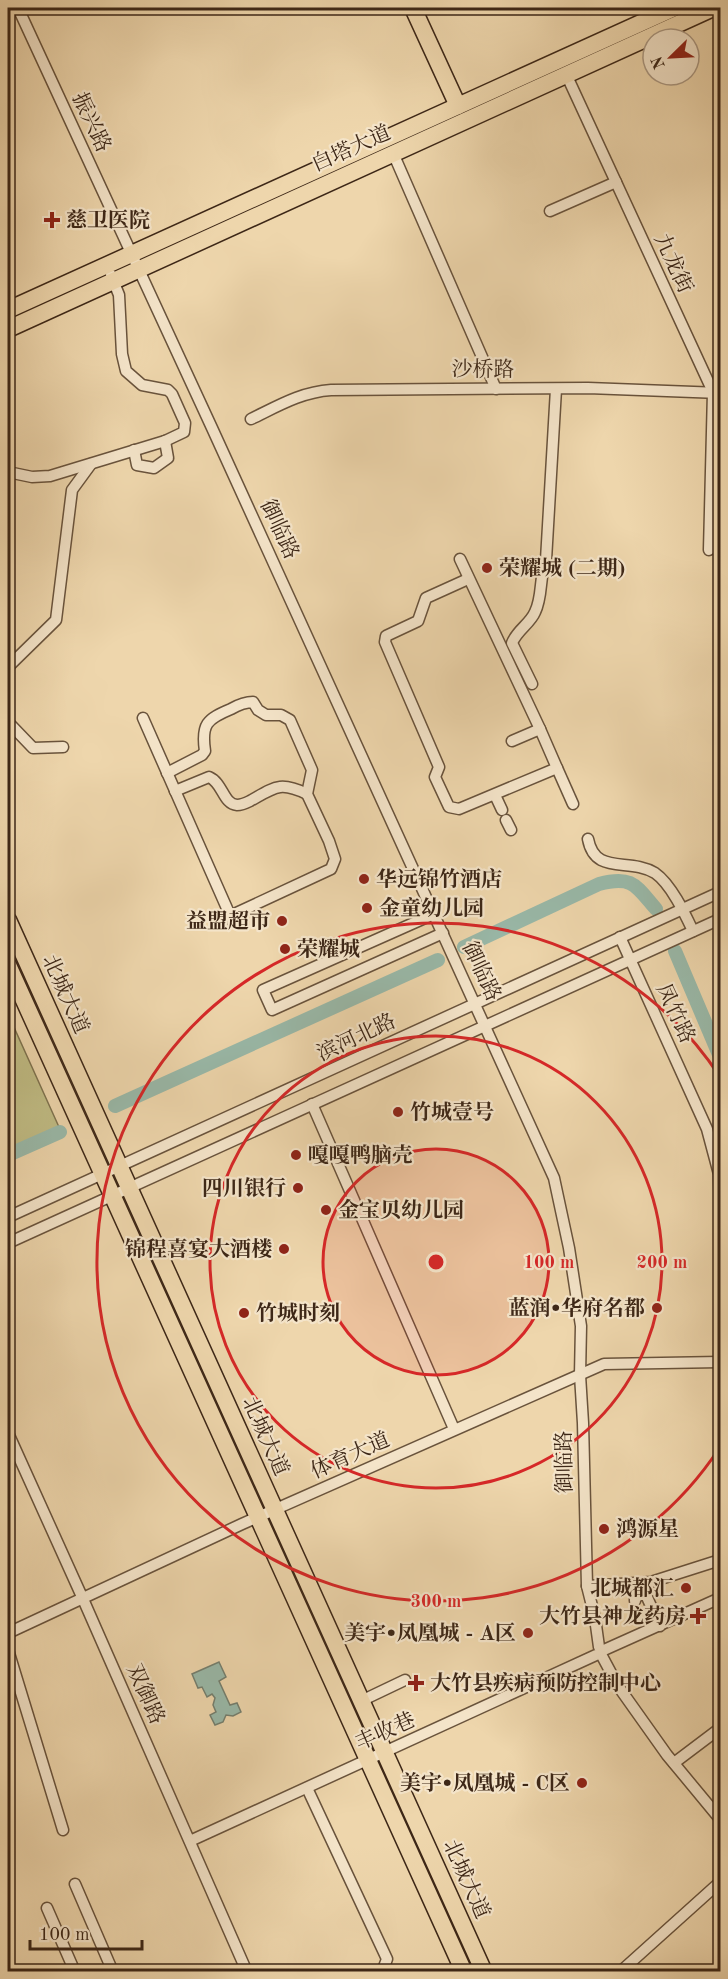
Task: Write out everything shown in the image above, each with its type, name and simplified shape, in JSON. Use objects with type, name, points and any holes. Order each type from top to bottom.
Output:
[{"type":"highway","points":[[413,8],[462,104]]},
{"type":"highway","points":[[424,8],[462,104]]},
{"type":"highway","name":"白塔大道","points":[[8,328],[110,273],[462,104],[674,8]]},
{"type":"highway","name":"白塔大道","points":[[135,261],[393,153],[713,8]]},
{"type":"highway","name":"白塔大道","points":[[8,310],[110,273]]},
{"type":"highway","name":"北城大道","points":[[8,920],[484,1971]]},
{"type":"highway","name":"北城大道","points":[[8,965],[464,1971]]},
{"type":"street","name":"振兴路","points":[[18,8],[135,261]]},
{"type":"street","name":"九龙街","points":[[566,75],[717,393]]},
{"type":"street","points":[[393,153],[496,389]]},
{"type":"street","points":[[550,211],[616,182]]},
{"type":"street","name":"御临路","points":[[135,261],[554,1178],[569,1248],[581,1326],[580,1375],[587,1586],[600,1652],[618,1686],[674,1762],[719,1812]]},
{"type":"street","points":[[8,472],[32,477],[50,476],[165,441],[184,432],[185,423],[172,394],[168,390],[142,386],[126,371],[122,354],[119,295],[110,273]]},
{"type":"street","points":[[532,684],[512,643],[533,616],[539,601],[542,570],[546,560],[556,388]]},
{"type":"street","name":"沙桥路","points":[[251,419],[288,400],[319,391],[556,388],[717,393]]},
{"type":"street","points":[[709,550],[717,393]]},
{"type":"street","points":[[134,450],[137,465],[154,468],[168,458],[165,441]]},
{"type":"street","points":[[8,667],[56,620],[72,490],[91,463]]},
{"type":"street","points":[[460,559],[573,804]]},
{"type":"street","points":[[468,579],[426,598],[418,621],[386,636],[385,642],[439,767],[435,777],[449,807],[459,809],[557,768]]},
{"type":"street","points":[[142,718],[232,919],[331,869],[335,859],[307,794],[312,770],[290,720],[281,715],[266,715],[258,710],[253,702],[245,702],[209,720],[204,728],[202,755],[167,773]]},
{"type":"street","points":[[8,722],[33,747],[63,747]]},
{"type":"street","points":[[512,741],[540,729]]},
{"type":"street","points":[[175,791],[209,777],[216,780],[228,800],[235,805],[244,804],[279,786],[295,788],[307,794]]},
{"type":"street","points":[[495,795],[506,820]]},
{"type":"street","points":[[588,838],[593,856],[598,860],[638,866],[655,874],[663,882],[681,910],[691,932]]},
{"type":"street","name":"滨河北路","points":[[8,1217],[720,892]]},
{"type":"street","points":[[434,914],[263,990],[272,1010],[443,935]]},
{"type":"street","name":"滨河北路","points":[[8,1243],[720,919]]},
{"type":"street","name":"凤竹路","points":[[620,937],[707,1129],[719,1174],[720,1209]]},
{"type":"street","points":[[367,944],[375,963]]},
{"type":"street","points":[[312,1104],[454,1429]]},
{"type":"street","name":"体育大道","points":[[8,1633],[258,1517],[604,1364],[720,1362]]},
{"type":"street","name":"双御路","points":[[8,1433],[247,1971]]},
{"type":"street","points":[[587,1586],[651,1582],[720,1560]]},
{"type":"street","points":[[651,1582],[646,1595],[660,1626]]},
{"type":"street","points":[[635,1601],[635,1598],[640,1595],[646,1595]]},
{"type":"street","name":"丰收巷","points":[[190,1841],[720,1598]]},
{"type":"street","points":[[8,1650],[63,1830]]},
{"type":"street","points":[[361,1701],[405,1680]]},
{"type":"street","points":[[674,1762],[719,1729],[720,1731]]},
{"type":"street","points":[[307,1788],[387,1959],[382,1971]]},
{"type":"street","points":[[620,1971],[720,1882]]},
{"type":"street","points":[[75,1884],[113,1971]]},
{"type":"street","points":[[46,1908],[75,1971]]},
{"type":"shaded area","points":[[8,1014],[59,1127],[8,1150]]},
{"type":"shaded area","points":[[219,1662],[226,1677],[219,1681],[230,1705],[237,1703],[241,1712],[233,1716],[226,1715],[223,1722],[215,1725],[210,1715],[216,1712],[213,1705],[215,1698],[212,1694],[207,1697],[202,1687],[198,1688],[192,1674]]},
{"type":"waterway","points":[[464,947],[599,884],[627,882],[638,889],[656,909]]},
{"type":"waterway","points":[[675,951],[720,1057]]},
{"type":"waterway","points":[[115,1106],[438,960]]},
{"type":"waterway","points":[[8,1155],[60,1132]]},
{"type":"place","name":"慈卫医院","points":[[52,220]]},
{"type":"place","name":"荣耀城 (二期)","points":[[487,568]]},
{"type":"place","name":"华远锦竹酒店","points":[[364,879]]},
{"type":"place","name":"金童幼儿园","points":[[367,908]]},
{"type":"place","name":"益盟超市","points":[[282,921]]},
{"type":"place","name":"荣耀城","points":[[285,949]]},
{"type":"place","name":"竹城壹号","points":[[398,1112]]},
{"type":"place","name":"嘎嘎鸭脑壳","points":[[296,1155]]},
{"type":"place","name":"四川银行","points":[[298,1188]]},
{"type":"place","name":"金宝贝幼儿园","points":[[326,1210]]},
{"type":"place","name":"锦程喜宴大酒楼","points":[[284,1249]]},
{"type":"place","name":"蓝润•华府名都","points":[[657,1308]]},
{"type":"place","name":"竹城时刻","points":[[244,1313]]},
{"type":"place","name":"鸿源星","points":[[604,1529]]},
{"type":"place","name":"北城都汇","points":[[686,1588]]},
{"type":"place","name":"大竹县神龙药房","points":[[698,1616]]},
{"type":"place","name":"美宇•凤凰城 - A区","points":[[528,1633]]},
{"type":"place","name":"大竹县疾病预防控制中心","points":[[416,1683]]},
{"type":"place","name":"美宇•凤凰城 - C区","points":[[582,1783]]}]
